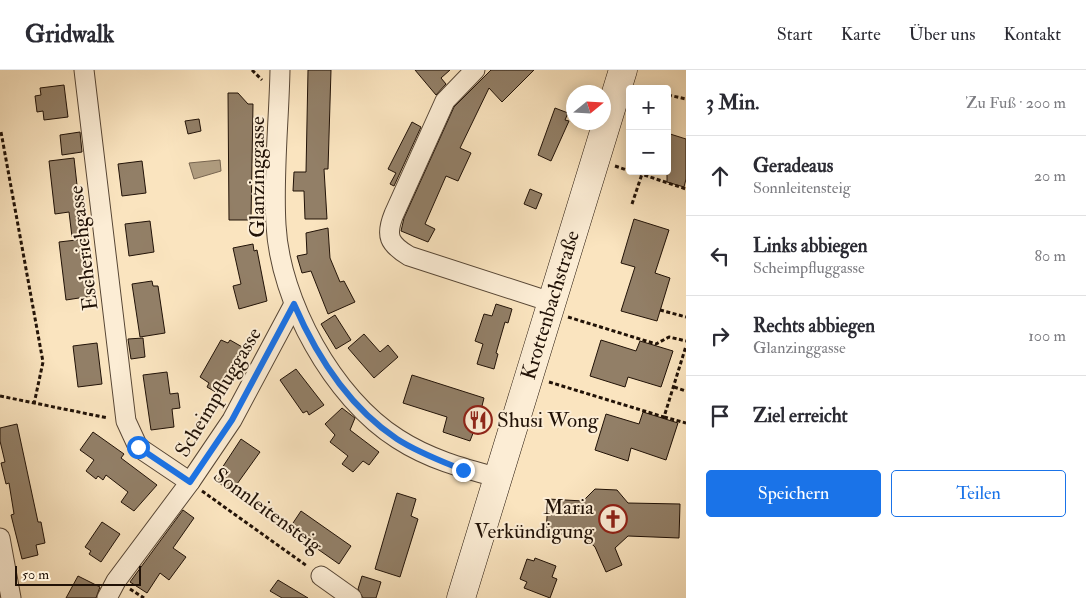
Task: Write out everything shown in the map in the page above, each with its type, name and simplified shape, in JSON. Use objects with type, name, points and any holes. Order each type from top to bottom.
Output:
[{"type":"main road","name":"Krottenbachstraße","points":[[461,598],[496,477],[623,70]]},
{"type":"street","name":"Escherichgasse","points":[[84,70],[126,421]]},
{"type":"street","name":"Glanzinggasse","points":[[280,70],[276,227],[285,274],[294,304],[307,334],[330,371],[364,411],[397,439],[463,470],[496,477]]},
{"type":"street","points":[[475,70],[445,101],[389,227],[390,240],[396,248],[410,256],[549,307]]},
{"type":"street","name":"Scheimpfluggasse","points":[[107,598],[116,580],[190,482],[232,420],[294,304]]},
{"type":"street","name":"Sonnleitensteig","points":[[126,421],[133,440],[138,447],[190,482]]},
{"type":"street","points":[[0,538],[11,598]]},
{"type":"street","name":"Sonnleitensteig","points":[[322,576],[352,598]]},
{"type":"path","points":[[671,96],[686,100]]},
{"type":"path","points":[[1,132],[42,362],[34,404]]},
{"type":"path","points":[[632,204],[642,175]]},
{"type":"path","points":[[645,175],[686,189]]},
{"type":"path","points":[[549,307],[656,344],[669,337],[686,341]]},
{"type":"path","points":[[660,310],[686,317]]},
{"type":"path","points":[[664,417],[686,346]]},
{"type":"path","points":[[528,375],[686,423]]},
{"type":"path","points":[[674,387],[686,391]]},
{"type":"path","points":[[0,396],[126,421]]},
{"type":"path","name":"Sonnleitensteig","points":[[190,482],[322,576]]},
{"type":"path","points":[[128,587],[144,598]]},
{"type":"shaded area","points":[[220,160],[221,171],[194,179],[189,163]]},
{"type":"building","points":[[308,70],[331,70],[328,169],[324,169],[327,219],[305,219],[304,191],[293,191],[294,172],[306,172]]},
{"type":"building","points":[[415,70],[450,70],[441,78],[446,84],[436,95]]},
{"type":"building","points":[[491,70],[534,70],[502,102],[489,88],[460,148],[471,153],[458,181],[446,176],[425,224],[435,229],[428,242],[401,231],[404,218],[454,107]]},
{"type":"building","points":[[64,85],[68,117],[44,120],[43,111],[37,112],[35,96],[41,95],[40,88]]},
{"type":"building","points":[[228,93],[238,93],[248,104],[253,104],[251,220],[229,220]]},
{"type":"building","points":[[555,108],[566,112],[566,128],[551,161],[538,155]]},
{"type":"building","points":[[199,119],[201,131],[188,134],[185,121]]},
{"type":"building","points":[[412,122],[421,127],[394,186],[390,184],[396,173],[388,169]]},
{"type":"building","points":[[80,132],[82,152],[62,155],[60,135]]},
{"type":"building","points":[[671,134],[686,139],[686,179],[684,187],[667,182],[667,175],[671,175]]},
{"type":"building","points":[[74,158],[79,203],[88,235],[72,237],[69,212],[55,214],[49,161]]},
{"type":"building","points":[[142,161],[146,193],[122,196],[118,164]]},
{"type":"building","points":[[530,189],[542,194],[536,209],[524,204]]},
{"type":"building","points":[[634,219],[669,230],[655,273],[670,278],[657,321],[621,311],[635,267],[621,263]]},
{"type":"building","points":[[150,221],[154,252],[129,256],[125,224]]},
{"type":"building","points":[[328,228],[330,258],[340,282],[344,281],[355,302],[328,314],[311,271],[302,273],[297,256],[307,254],[306,233]]},
{"type":"building","points":[[85,239],[92,296],[66,300],[59,242]]},
{"type":"building","points":[[253,244],[254,251],[257,250],[267,301],[239,309],[233,286],[241,284],[233,248]]},
{"type":"building","points":[[152,281],[153,286],[158,286],[165,333],[140,337],[132,284]]},
{"type":"building","points":[[496,304],[512,309],[508,323],[505,322],[496,353],[498,354],[494,369],[477,364],[483,344],[475,341],[484,314],[492,316]]},
{"type":"building","points":[[335,315],[351,340],[336,349],[321,324]]},
{"type":"building","points":[[364,334],[380,352],[388,345],[398,357],[374,378],[348,348]]},
{"type":"building","points":[[143,338],[145,357],[131,359],[128,339]]},
{"type":"building","points":[[221,340],[228,343],[230,340],[244,348],[219,394],[207,387],[209,383],[200,377]]},
{"type":"building","points":[[601,340],[636,351],[640,341],[673,351],[661,387],[628,377],[625,387],[590,376]]},
{"type":"building","points":[[97,343],[102,384],[78,387],[73,346]]},
{"type":"building","points":[[296,369],[324,405],[309,415],[307,411],[303,413],[280,380]]},
{"type":"building","points":[[167,372],[170,394],[178,393],[180,408],[172,409],[174,427],[151,430],[143,375]]},
{"type":"building","points":[[412,375],[484,398],[480,414],[484,416],[480,430],[475,428],[470,441],[443,432],[447,417],[403,403]]},
{"type":"building","points":[[342,408],[355,418],[350,430],[379,452],[369,465],[363,461],[353,472],[342,464],[348,456],[330,442],[335,435],[325,424]]},
{"type":"building","points":[[643,412],[678,423],[666,460],[631,448],[628,461],[595,450],[606,414],[639,424]]},
{"type":"building","points":[[17,424],[38,522],[41,522],[45,543],[36,545],[38,555],[22,559],[11,515],[14,514],[9,483],[6,484],[1,463],[5,462],[0,441],[0,428]]},
{"type":"building","points":[[93,432],[124,454],[121,458],[157,485],[134,511],[121,502],[128,492],[106,475],[103,480],[98,476],[96,479],[86,471],[94,460],[80,450]]},
{"type":"building","points":[[241,439],[260,452],[232,491],[217,482],[223,473],[220,471]]},
{"type":"building","name":"Maria Verkündigung","points":[[595,489],[617,490],[628,503],[680,504],[679,538],[628,536],[615,548],[622,565],[606,572],[595,547],[581,534],[546,534],[548,499],[583,501]]},
{"type":"building","points":[[397,493],[416,499],[411,516],[418,519],[400,577],[375,569]]},
{"type":"building","points":[[183,510],[194,518],[173,548],[186,557],[169,580],[160,573],[147,593],[130,582]]},
{"type":"building","points":[[301,511],[351,546],[339,564],[289,529]]},
{"type":"building","points":[[102,522],[120,534],[101,562],[89,554],[91,551],[85,547]]},
{"type":"building","points":[[535,558],[556,566],[552,577],[557,579],[550,598],[524,588],[527,582],[520,579],[527,559],[534,561]]},
{"type":"building","points":[[78,576],[100,587],[96,598],[66,598]]},
{"type":"building","points":[[362,576],[381,582],[376,598],[363,598],[358,589]]},
{"type":"building","points":[[278,580],[308,598],[282,598],[270,591]]},
{"type":"place","name":"Shusi Wong","points":[[478,420]]},
{"type":"place","name":"Maria Verkündigung","points":[[613,519]]},
{"type":"route","points":[[138,447],[190,482],[232,420],[294,304],[316,351],[330,371],[364,411],[397,439],[463,470]]}]
